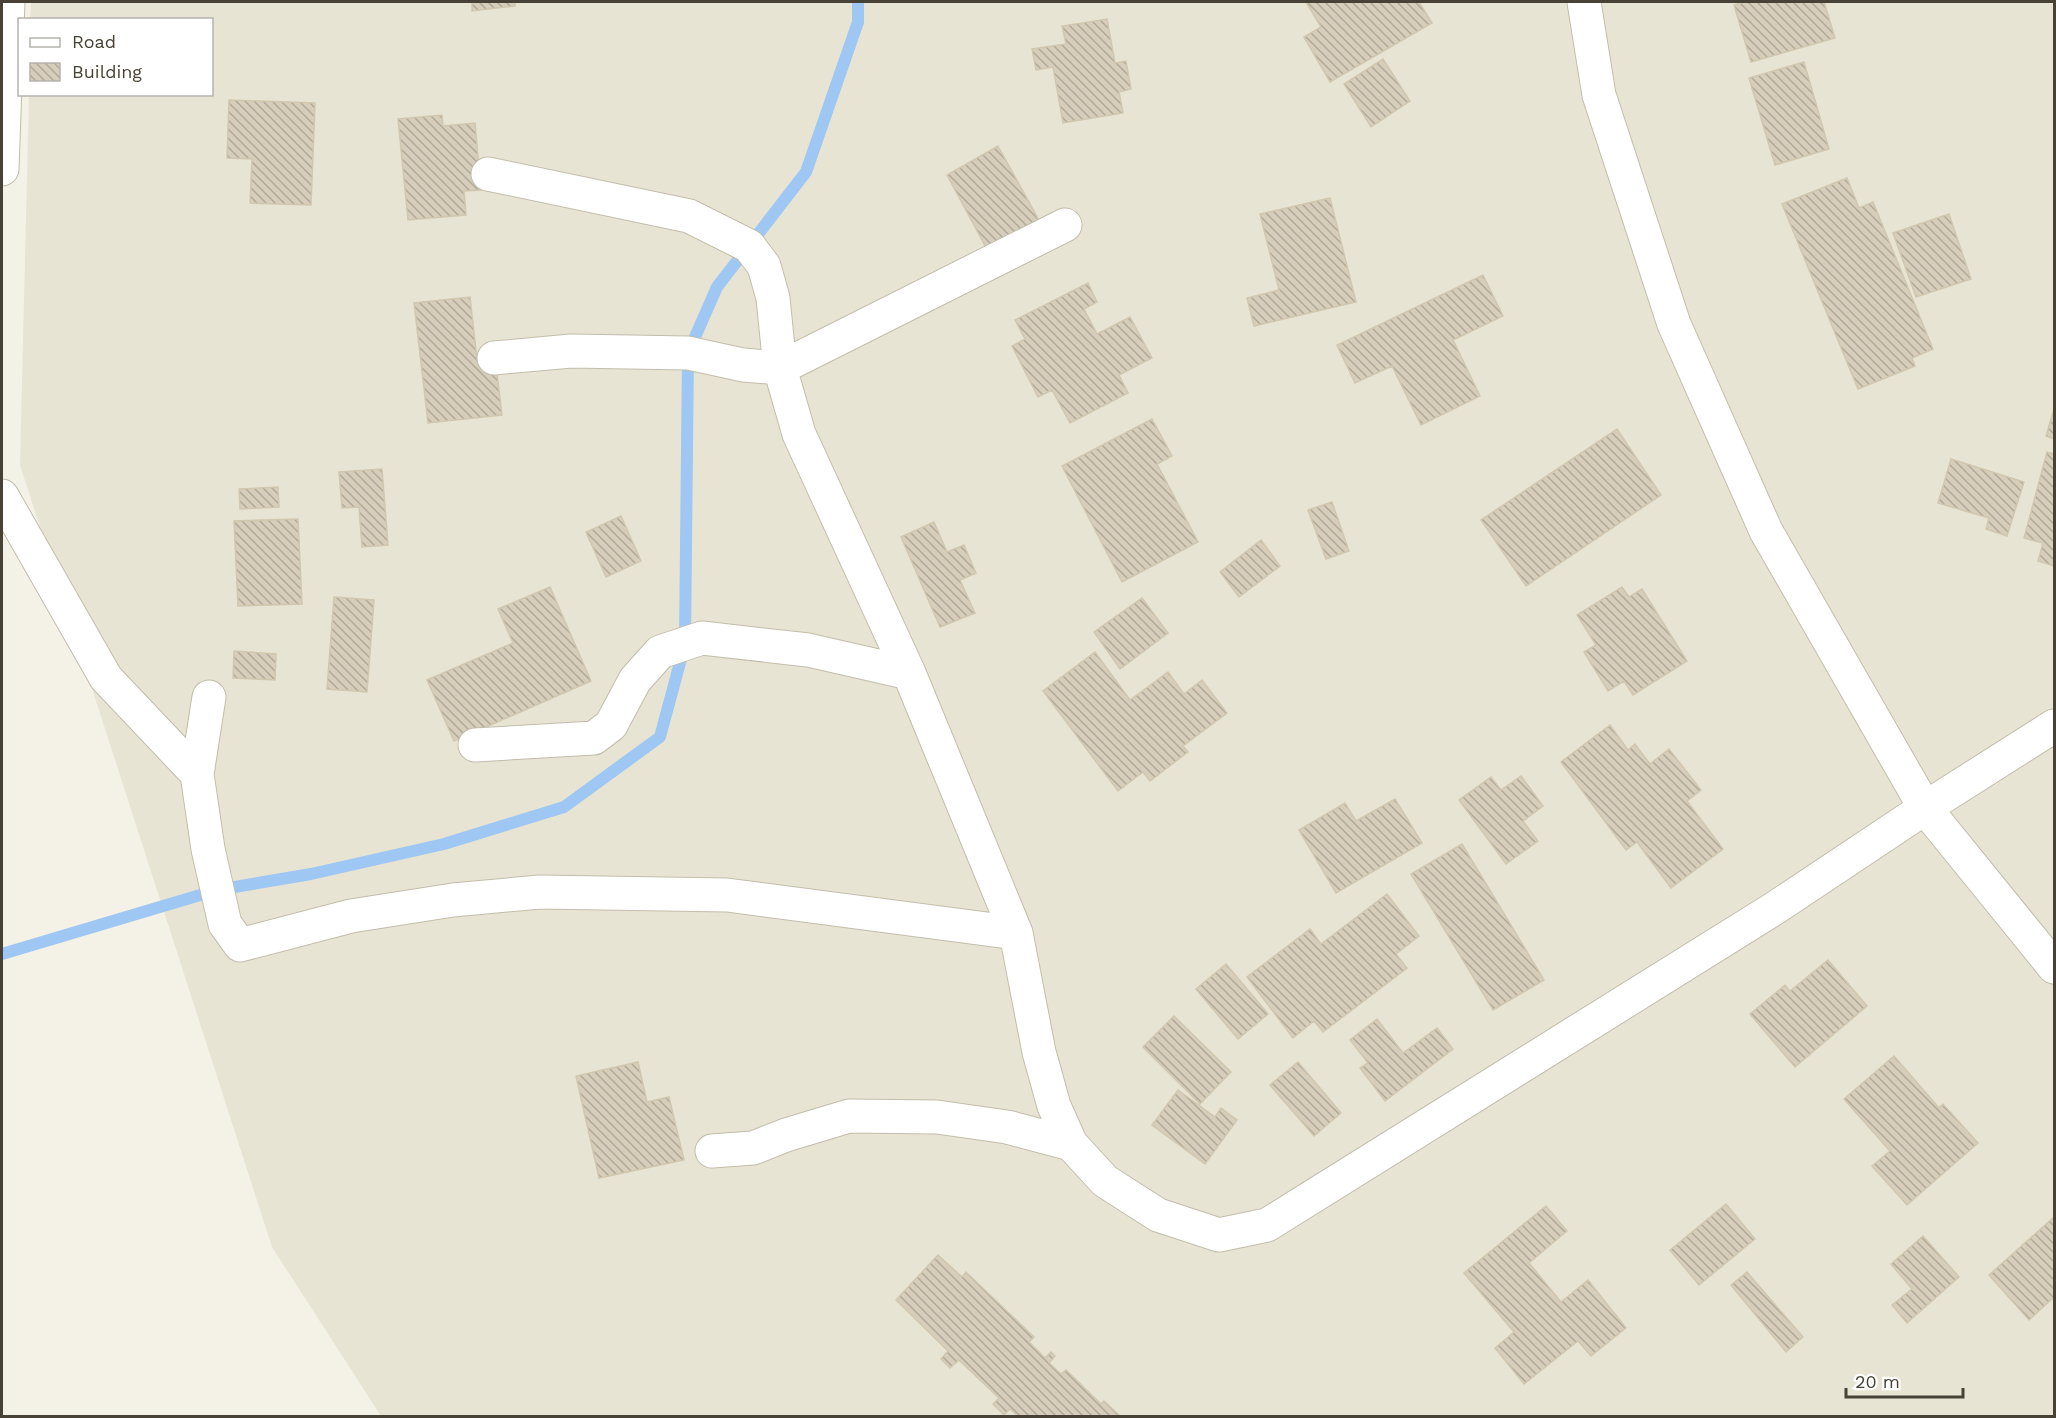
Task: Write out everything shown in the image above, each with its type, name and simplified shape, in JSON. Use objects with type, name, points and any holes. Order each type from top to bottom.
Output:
[{"type":"street","points":[[2,170],[8,2]]},
{"type":"street","points":[[1584,2],[1599,95],[1674,324],[1766,531],[1925,808],[2055,967]]},
{"type":"street","points":[[488,174],[689,216],[749,246],[765,266],[773,298],[780,368],[799,434],[909,673],[1016,933],[1039,1052],[1054,1106],[1071,1144],[1105,1181],[1158,1215],[1219,1235],[1267,1225],[1775,908],[1925,808],[2055,726]]},
{"type":"street","points":[[494,358],[571,351],[688,353],[743,365],[780,368],[1065,225]]},
{"type":"street","points":[[2,496],[106,678],[197,774]]},
{"type":"street","points":[[475,745],[594,738],[611,725],[635,680],[660,652],[702,638],[808,650],[909,673]]},
{"type":"street","points":[[208,697],[197,774],[208,849],[225,924],[240,945],[351,916],[453,900],[540,892],[727,895],[1016,933]]},
{"type":"street","points":[[712,1150],[753,1148],[786,1135],[849,1116],[937,1117],[1007,1127],[1071,1144]]},
{"type":"shaded area","points":[[31,2],[2054,2],[2054,1416],[381,1416],[272,1247],[20,465],[29,96],[213,96],[213,18],[30,18]]},
{"type":"building","points":[[472,2],[515,2],[515,6],[472,11]]},
{"type":"building","points":[[1306,2],[1419,2],[1432,23],[1330,82],[1304,37],[1321,27]]},
{"type":"building","points":[[1745,2],[1824,2],[1835,38],[1751,62],[1734,5]]},
{"type":"building","points":[[1107,19],[1115,63],[1126,61],[1131,89],[1119,92],[1123,113],[1063,123],[1053,67],[1036,70],[1032,49],[1066,44],[1062,26]]},
{"type":"building","points":[[1383,59],[1410,101],[1371,127],[1344,84]]},
{"type":"building","points":[[1804,62],[1829,149],[1775,165],[1749,78]]},
{"type":"building","points":[[229,100],[315,103],[311,205],[250,203],[252,159],[227,158]]},
{"type":"building","points":[[442,115],[443,126],[475,123],[481,190],[464,191],[466,215],[408,220],[398,119]]},
{"type":"building","points":[[998,146],[1041,224],[989,253],[947,175]]},
{"type":"building","points":[[1847,178],[1859,208],[1873,202],[1933,349],[1912,358],[1915,366],[1858,389],[1782,204]]},
{"type":"building","points":[[1330,198],[1356,302],[1254,326],[1247,298],[1279,290],[1260,214]]},
{"type":"building","points":[[1949,214],[1971,279],[1916,297],[1893,233]]},
{"type":"building","points":[[1483,275],[1503,316],[1453,340],[1480,396],[1421,425],[1392,366],[1355,383],[1337,345]]},
{"type":"building","points":[[1088,283],[1097,302],[1084,309],[1097,334],[1130,317],[1152,358],[1119,375],[1128,393],[1070,423],[1052,390],[1038,397],[1012,346],[1025,339],[1015,320]]},
{"type":"building","points":[[470,297],[477,359],[495,357],[502,415],[428,423],[414,303]]},
{"type":"building","points":[[2054,409],[2054,439],[2046,436]]},
{"type":"building","points":[[1152,419],[1172,456],[1157,464],[1198,542],[1122,582],[1062,466]]},
{"type":"building","points":[[1617,429],[1661,495],[1526,586],[1481,520]]},
{"type":"building","points":[[2047,452],[2054,454],[2054,566],[2038,561],[2043,543],[2024,538]]},
{"type":"building","points":[[1951,459],[2024,482],[2007,536],[1986,529],[1989,518],[1938,503]]},
{"type":"building","points":[[382,469],[388,545],[362,547],[359,507],[342,508],[339,472]]},
{"type":"building","points":[[278,487],[279,507],[240,509],[239,489]]},
{"type":"building","points":[[1332,502],[1349,551],[1326,559],[1308,510]]},
{"type":"building","points":[[621,516],[641,561],[606,577],[586,532]]},
{"type":"building","points":[[298,519],[302,604],[238,606],[234,521]]},
{"type":"building","points":[[934,522],[947,552],[964,545],[976,573],[960,580],[975,613],[940,627],[901,537]]},
{"type":"building","points":[[1261,540],[1280,566],[1239,597],[1220,572]]},
{"type":"building","points":[[550,587],[591,681],[454,741],[427,680],[513,643],[498,609]]},
{"type":"building","points":[[1622,587],[1629,597],[1642,589],[1687,661],[1633,695],[1624,681],[1608,691],[1584,652],[1596,645],[1577,615]]},
{"type":"building","points":[[334,597],[374,600],[367,692],[327,689]]},
{"type":"building","points":[[1142,598],[1168,633],[1120,669],[1094,632]]},
{"type":"building","points":[[234,651],[276,654],[275,680],[233,678]]},
{"type":"building","points":[[1095,652],[1130,700],[1168,672],[1184,694],[1202,680],[1227,713],[1183,746],[1188,752],[1150,781],[1143,772],[1118,791],[1043,691]]},
{"type":"building","points":[[1610,725],[1628,750],[1635,744],[1650,764],[1669,749],[1701,790],[1687,801],[1723,849],[1671,888],[1637,842],[1626,850],[1561,762]]},
{"type":"building","points":[[1521,776],[1543,806],[1523,821],[1538,841],[1506,864],[1459,800],[1491,777],[1501,790]]},
{"type":"building","points":[[1395,799],[1422,843],[1336,893],[1299,830],[1345,803],[1356,821]]},
{"type":"building","points":[[1462,844],[1544,980],[1493,1010],[1411,874]]},
{"type":"building","points":[[1387,894],[1419,936],[1396,954],[1407,968],[1323,1032],[1314,1021],[1293,1038],[1247,977],[1310,929],[1321,944]]},
{"type":"building","points":[[1828,960],[1867,1006],[1795,1067],[1750,1014],[1785,985],[1790,991]]},
{"type":"building","points":[[1226,964],[1268,1014],[1238,1039],[1196,989]]},
{"type":"building","points":[[1174,1016],[1231,1072],[1200,1104],[1143,1047]]},
{"type":"building","points":[[1377,1019],[1403,1053],[1437,1028],[1453,1049],[1385,1101],[1360,1068],[1368,1063],[1350,1040]]},
{"type":"building","points":[[1894,1056],[1939,1108],[1943,1104],[1978,1143],[1907,1205],[1872,1166],[1890,1151],[1844,1099]]},
{"type":"building","points":[[638,1062],[647,1102],[669,1097],[684,1160],[599,1178],[576,1076]]},
{"type":"building","points":[[1298,1062],[1341,1113],[1314,1136],[1270,1085]]},
{"type":"building","points":[[1178,1090],[1215,1117],[1221,1108],[1237,1120],[1205,1164],[1152,1125]]},
{"type":"building","points":[[1726,1204],[1755,1239],[1699,1285],[1670,1250]]},
{"type":"building","points":[[1546,1206],[1567,1231],[1529,1263],[1561,1302],[1588,1280],[1626,1328],[1591,1356],[1578,1341],[1524,1384],[1495,1348],[1514,1332],[1464,1273]]},
{"type":"building","points":[[2054,1217],[2054,1297],[2029,1320],[1989,1275]]},
{"type":"building","points":[[1923,1236],[1959,1277],[1907,1323],[1892,1305],[1912,1289],[1891,1264]]},
{"type":"building","points":[[938,1255],[962,1277],[966,1272],[1034,1337],[1029,1342],[1045,1358],[1051,1352],[1055,1356],[1049,1363],[1061,1374],[1066,1370],[1101,1404],[1104,1401],[1120,1416],[1018,1416],[1010,1409],[1004,1415],[993,1404],[999,1398],[959,1360],[950,1368],[941,1359],[948,1351],[896,1300]]},
{"type":"building","points":[[1747,1272],[1803,1337],[1786,1352],[1731,1285]]},
{"type":"waterway","points":[[2,954],[217,890],[311,874],[444,844],[564,807],[660,737],[685,644],[688,353],[717,287],[806,172],[858,22],[858,2]]}]
